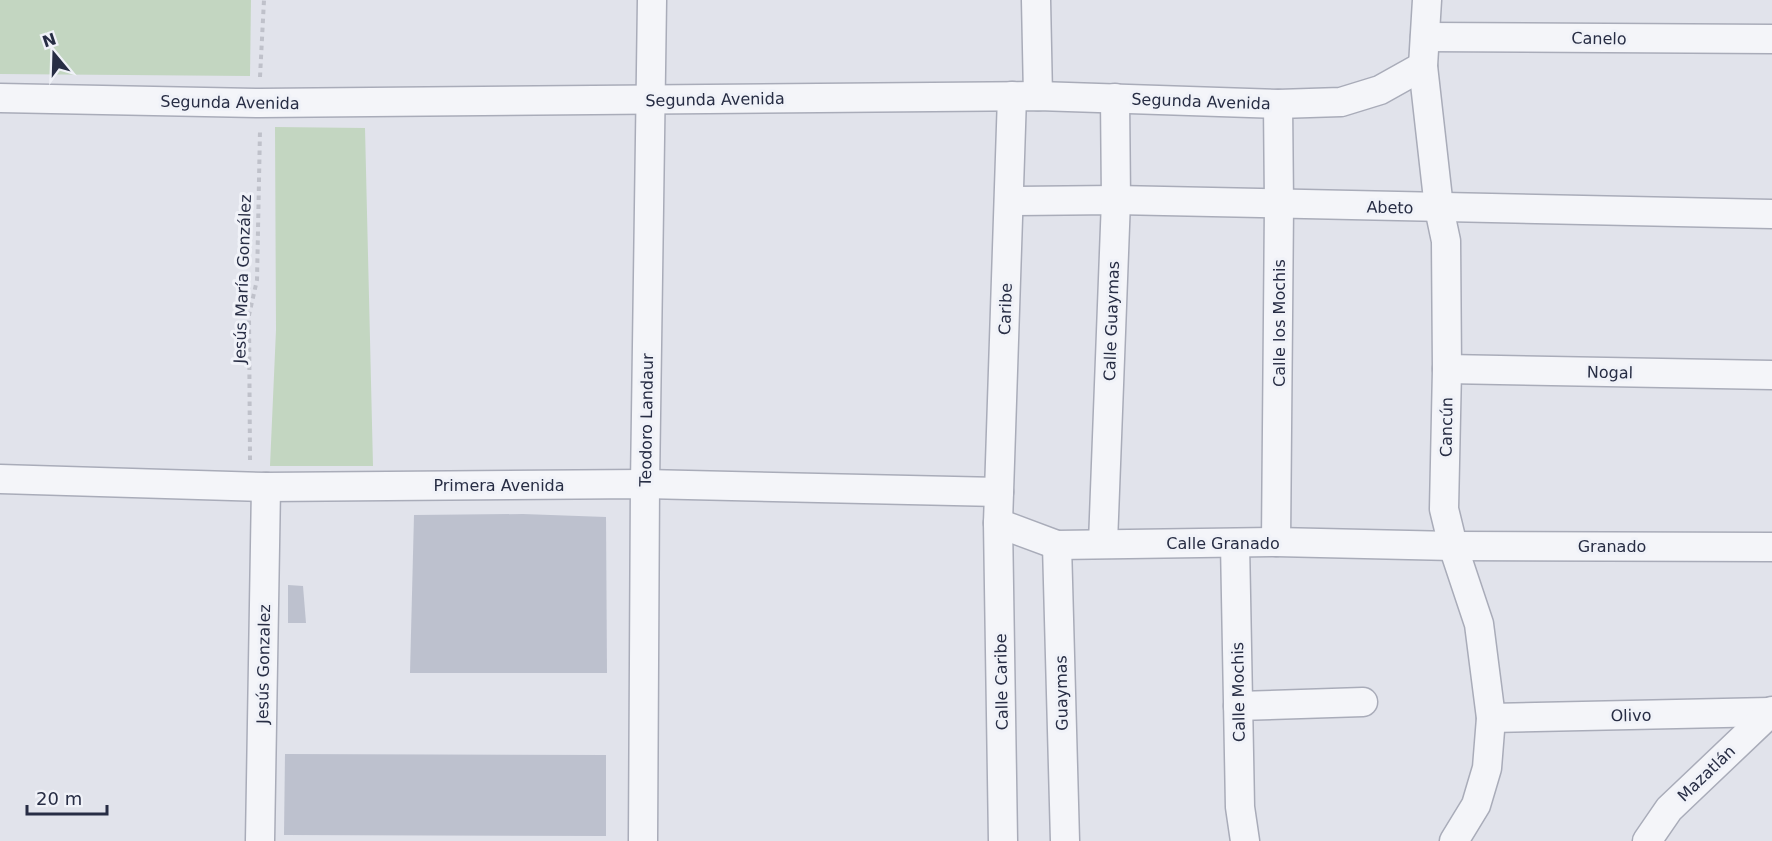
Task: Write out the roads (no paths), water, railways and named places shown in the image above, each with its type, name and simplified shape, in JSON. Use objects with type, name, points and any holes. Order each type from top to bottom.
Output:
[{"type":"street","name":"Teodoro Landaur","points":[[643,841],[645,484],[652,0]]},
{"type":"street","name":"Caribe","points":[[998,523],[1009,201],[1025,96],[1036,0]]},
{"type":"street","name":"Cancún","points":[[1427,0],[1423,66],[1439,208],[1446,241],[1447,369],[1444,509],[1453,546],[1479,624],[1491,718],[1487,768],[1476,805],[1454,841]]},
{"type":"street","name":"Canelo","points":[[1425,37],[1772,39]]},
{"type":"street","name":"Segunda Avenida","points":[[0,98],[260,104],[1025,96],[1278,104],[1341,102],[1380,90],[1423,66]]},
{"type":"street","name":"Calle Guaymas","points":[[1102,543],[1116,200],[1115,98]]},
{"type":"street","name":"Calle los Mochis","points":[[1276,542],[1278,104]]},
{"type":"street","name":"Abeto","points":[[1009,201],[1116,200],[1772,214]]},
{"type":"street","name":"Nogal","points":[[1447,369],[1772,375]]},
{"type":"street","name":"Primera Avenida","points":[[0,479],[257,487],[645,484],[999,492]]},
{"type":"street","name":"Jesús Gonzalez","points":[[257,487],[260,841]]},
{"type":"street","name":"Calle Granado","points":[[998,523],[1057,545],[1276,542],[1453,546]]},
{"type":"street","name":"Calle Caribe","points":[[998,523],[1003,841]]},
{"type":"street","name":"Calle Mochis","points":[[1234,543],[1240,807],[1245,841]]},
{"type":"street","name":"Guaymas","points":[[1057,545],[1065,841]]},
{"type":"street","name":"Granado","points":[[1453,546],[1772,547]]},
{"type":"street","points":[[1238,706],[1363,702]]},
{"type":"street","name":"Olivo","points":[[1491,718],[1771,712]]},
{"type":"street","name":"Mazatlán","points":[[1647,841],[1670,809],[1771,712]]}]
